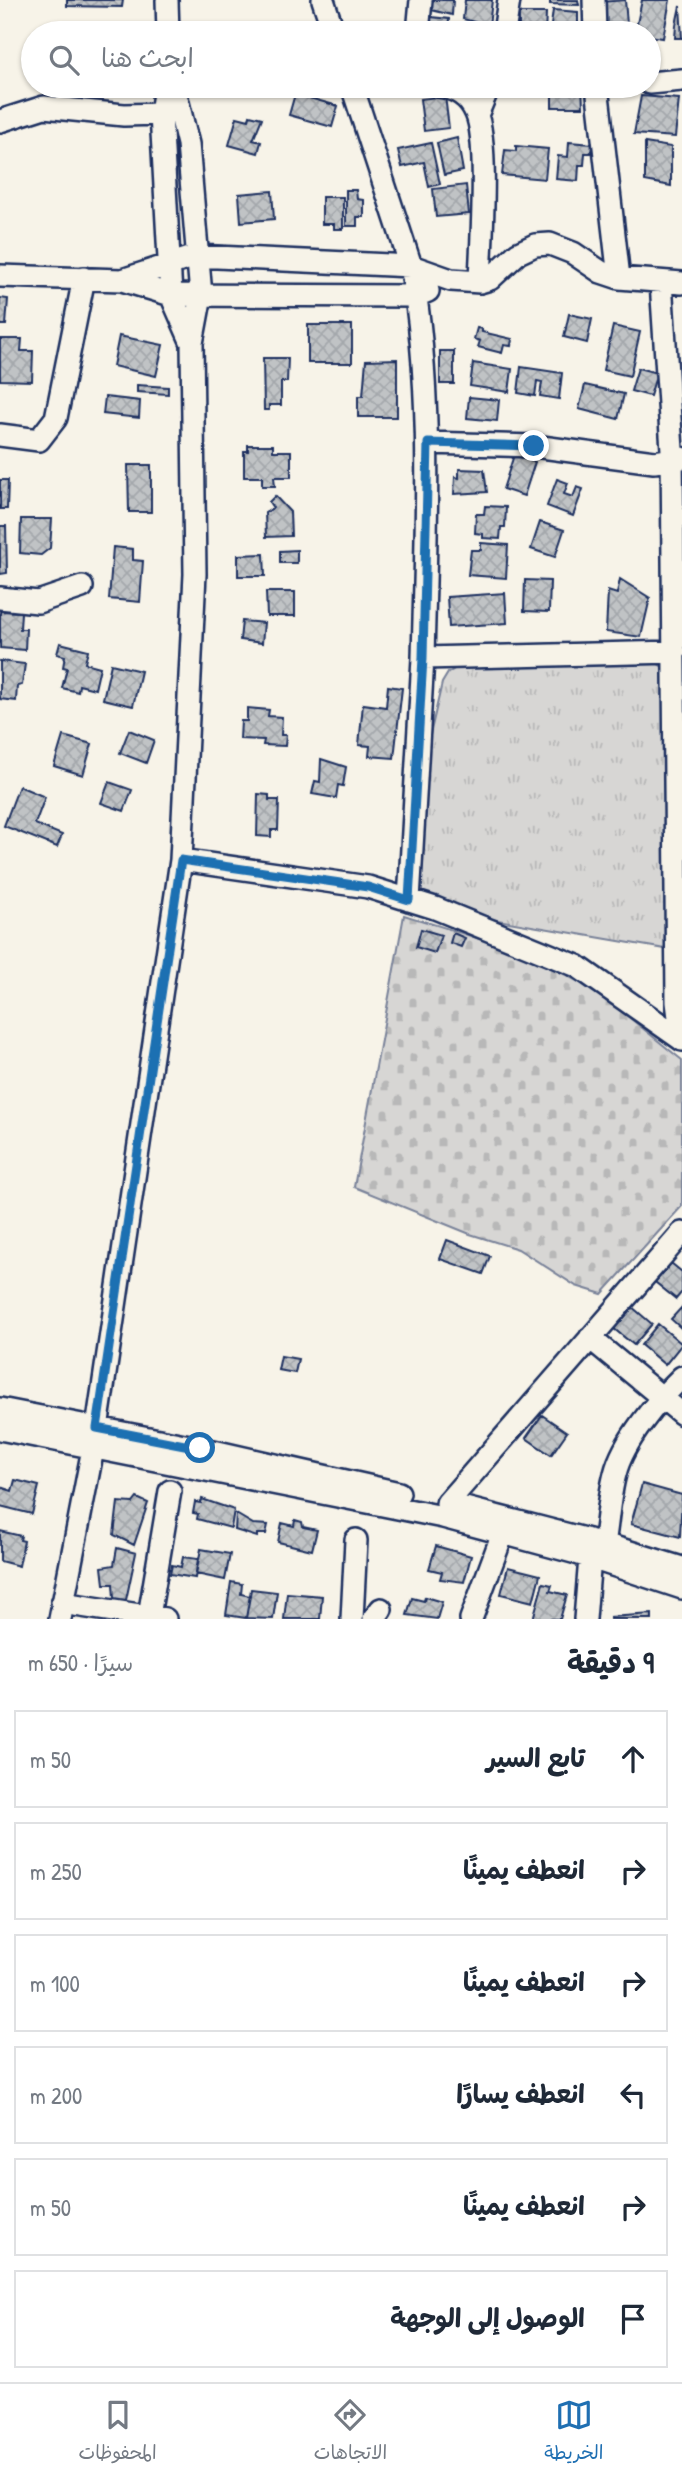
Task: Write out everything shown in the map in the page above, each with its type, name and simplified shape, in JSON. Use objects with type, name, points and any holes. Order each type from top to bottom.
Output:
[{"type":"street","points":[[167,0],[168,21]]},
{"type":"street","points":[[323,0],[330,21]]},
{"type":"street","points":[[419,21],[421,0]]},
{"type":"street","points":[[506,21],[509,0]]},
{"type":"street","points":[[594,0],[594,21]]},
{"type":"street","points":[[661,82],[682,80]]},
{"type":"street","points":[[164,98],[162,114],[171,295],[192,343]]},
{"type":"street","points":[[61,1611],[95,1438],[181,860],[195,574],[192,343],[201,295],[188,144],[177,98]]},
{"type":"street","points":[[356,98],[411,266],[416,296],[428,443],[423,658],[409,900]]},
{"type":"street","points":[[464,98],[477,115]]},
{"type":"street","points":[[480,282],[481,145],[477,115],[484,98]]},
{"type":"street","points":[[598,98],[619,278]]},
{"type":"street","points":[[0,121],[44,107],[124,115],[162,114]]},
{"type":"street","points":[[122,280],[168,263],[197,256],[411,266],[451,280],[480,282],[490,279],[519,253],[542,244],[573,253],[601,272],[619,278],[672,282],[677,460],[677,1002],[681,1039]]},
{"type":"street","points":[[0,276],[122,280],[171,295],[416,296],[451,280]]},
{"type":"street","points":[[0,435],[39,440],[56,418],[84,278]]},
{"type":"street","points":[[428,443],[534,446],[677,460]]},
{"type":"street","points":[[0,598],[38,602],[82,587]]},
{"type":"street","points":[[423,658],[675,652]]},
{"type":"street","points":[[181,860],[368,887],[409,900],[577,966],[681,1039]]},
{"type":"street","points":[[447,1503],[682,1233]]},
{"type":"street","points":[[590,1338],[682,1414]]},
{"type":"street","points":[[585,1619],[597,1551],[620,1458],[662,1397],[682,1377]]},
{"type":"street","points":[[0,1409],[95,1438],[503,1533],[682,1568]]},
{"type":"street","points":[[0,1429],[95,1438],[447,1503],[597,1551],[682,1588]]},
{"type":"street","points":[[61,1611],[157,1618],[170,1491]]},
{"type":"street","points":[[471,1619],[503,1533]]},
{"type":"street","points":[[352,1619],[356,1540]]},
{"type":"street","points":[[61,1611],[80,1619]]},
{"type":"green space","points":[[649,658],[667,670],[671,950],[474,916],[414,888],[425,757],[442,683],[448,673],[465,663]]},
{"type":"green space","points":[[404,915],[496,945],[562,973],[609,1002],[682,1060],[682,1206],[602,1294],[576,1286],[518,1249],[470,1234],[354,1187]]},
{"type":"building","points":[[67,0],[123,0],[122,7],[67,6]]},
{"type":"building","points":[[428,0],[453,0],[452,15],[427,9]]},
{"type":"building","points":[[465,0],[492,0],[490,21],[463,19]]},
{"type":"building","points":[[550,0],[578,0],[579,5],[550,4]]},
{"type":"building","points":[[625,0],[627,21],[600,21],[600,2]]},
{"type":"building","points":[[642,0],[670,0],[663,38],[661,21],[638,21]]},
{"type":"building","points":[[680,6],[682,38],[675,38],[676,25]]},
{"type":"building","points":[[553,10],[578,12],[578,21],[552,21]]},
{"type":"building","points":[[519,13],[546,13],[546,21],[519,21]]},
{"type":"building","points":[[431,17],[449,19],[449,21],[430,21]]},
{"type":"building","points":[[294,98],[309,98],[338,106],[332,127],[289,115]]},
{"type":"building","points":[[445,98],[449,128],[424,131],[420,99]]},
{"type":"building","points":[[552,98],[583,98],[583,107],[552,107]]},
{"type":"building","points":[[641,98],[679,99],[675,137],[634,134]]},
{"type":"building","points":[[250,115],[262,118],[253,140],[261,142],[258,153],[229,145],[237,117],[249,120]]},
{"type":"building","points":[[457,138],[463,171],[444,175],[437,143]]},
{"type":"building","points":[[569,142],[592,144],[591,153],[585,153],[584,165],[579,165],[578,181],[556,179],[558,156],[568,157]]},
{"type":"building","points":[[431,143],[440,184],[429,187],[424,162],[402,167],[398,150]]},
{"type":"building","points":[[645,143],[671,147],[671,186],[645,181]]},
{"type":"building","points":[[516,146],[548,149],[545,179],[502,175],[505,150],[516,151]]},
{"type":"building","points":[[466,185],[469,214],[436,217],[433,189]]},
{"type":"building","points":[[346,190],[356,190],[357,199],[364,200],[364,217],[357,217],[357,226],[346,226]]},
{"type":"building","points":[[272,191],[274,219],[241,222],[239,194]]},
{"type":"building","points":[[322,197],[343,197],[343,229],[334,229],[334,224],[322,224]]},
{"type":"building","points":[[0,298],[8,299],[6,325],[0,325]]},
{"type":"building","points":[[569,314],[592,319],[587,343],[564,337]]},
{"type":"building","points":[[308,325],[352,325],[352,363],[308,363]]},
{"type":"building","points":[[613,326],[640,332],[630,376],[603,370]]},
{"type":"building","points":[[477,328],[482,329],[482,332],[512,339],[511,346],[504,345],[502,353],[478,347],[480,341],[474,339]]},
{"type":"building","points":[[119,336],[163,345],[156,376],[113,366]]},
{"type":"building","points":[[0,339],[22,339],[21,351],[33,351],[32,381],[0,380]]},
{"type":"building","points":[[440,351],[454,351],[454,384],[440,384]]},
{"type":"building","points":[[263,358],[288,358],[287,382],[281,382],[281,405],[269,405],[269,410],[264,410]]},
{"type":"building","points":[[397,359],[397,417],[358,417],[358,396],[363,396],[366,360]]},
{"type":"building","points":[[473,363],[512,369],[509,392],[470,386]]},
{"type":"building","points":[[521,367],[562,373],[559,399],[540,396],[542,382],[537,381],[535,396],[518,393]]},
{"type":"building","points":[[638,368],[657,373],[650,396],[631,391]]},
{"type":"building","points":[[137,385],[168,387],[168,394],[137,392]]},
{"type":"building","points":[[585,385],[624,394],[618,419],[579,409]]},
{"type":"building","points":[[105,397],[140,401],[139,418],[103,414]]},
{"type":"building","points":[[469,397],[499,400],[497,421],[467,418]]},
{"type":"building","points":[[248,445],[273,445],[273,451],[291,451],[291,477],[274,477],[275,486],[262,486],[262,477],[244,477],[244,451],[248,451]]},
{"type":"building","points":[[514,455],[535,462],[524,496],[503,489]]},
{"type":"building","points":[[128,465],[151,465],[151,512],[129,512]]},
{"type":"building","points":[[459,469],[484,470],[487,492],[454,494],[455,477],[459,478]]},
{"type":"building","points":[[557,479],[568,483],[564,494],[573,497],[577,487],[583,489],[573,516],[547,506]]},
{"type":"building","points":[[0,480],[8,480],[7,509],[0,509]]},
{"type":"building","points":[[275,496],[290,512],[291,536],[266,537],[265,513],[273,508],[269,502]]},
{"type":"building","points":[[485,506],[506,507],[505,527],[501,527],[500,539],[483,538],[483,534],[475,533],[476,514],[484,514]]},
{"type":"building","points":[[21,519],[52,519],[50,548],[41,555],[20,553]]},
{"type":"building","points":[[540,522],[564,530],[555,557],[531,549]]},
{"type":"building","points":[[0,526],[6,526],[7,573],[0,574]]},
{"type":"building","points":[[481,543],[508,545],[506,578],[468,575],[471,550],[481,550]]},
{"type":"building","points":[[113,547],[133,549],[133,560],[143,561],[140,602],[109,599]]},
{"type":"building","points":[[297,550],[297,563],[280,563],[280,551]]},
{"type":"building","points":[[264,554],[265,576],[238,576],[238,555]]},
{"type":"building","points":[[620,579],[650,598],[641,637],[606,632],[608,591],[617,594]]},
{"type":"building","points":[[525,580],[550,581],[549,612],[524,611]]},
{"type":"building","points":[[266,592],[295,592],[295,616],[267,616]]},
{"type":"building","points":[[505,593],[507,623],[449,627],[447,597]]},
{"type":"building","points":[[0,611],[21,612],[20,629],[26,629],[25,650],[0,648]]},
{"type":"building","points":[[242,621],[264,623],[262,643],[240,640]]},
{"type":"building","points":[[60,643],[88,650],[85,663],[100,667],[95,689],[79,685],[78,692],[62,688],[67,668],[63,667],[65,656],[57,654]]},
{"type":"building","points":[[0,661],[25,664],[22,685],[17,686],[16,701],[0,699]]},
{"type":"building","points":[[111,664],[141,671],[133,706],[103,699]]},
{"type":"building","points":[[388,686],[402,688],[394,758],[369,756],[370,746],[359,745],[363,704],[386,707]]},
{"type":"building","points":[[247,708],[269,710],[268,716],[282,717],[281,735],[286,735],[285,746],[263,745],[264,740],[240,739],[241,721],[247,721]]},
{"type":"building","points":[[129,730],[154,740],[146,763],[120,753]]},
{"type":"building","points":[[63,736],[92,744],[83,775],[54,766]]},
{"type":"building","points":[[321,759],[346,767],[343,786],[338,785],[336,798],[312,794],[315,781],[320,782]]},
{"type":"building","points":[[109,782],[132,790],[124,811],[101,803]]},
{"type":"building","points":[[19,786],[45,797],[35,824],[62,835],[57,847],[4,826]]},
{"type":"building","points":[[258,794],[269,795],[269,800],[279,800],[278,830],[271,830],[271,837],[257,836]]},
{"type":"building","points":[[421,929],[441,935],[435,953],[416,947]]},
{"type":"building","points":[[453,933],[465,938],[461,947],[450,943]]},
{"type":"building","points":[[447,1240],[490,1256],[483,1274],[440,1259]]},
{"type":"building","points":[[671,1263],[682,1272],[682,1292],[676,1299],[655,1282]]},
{"type":"building","points":[[631,1306],[652,1324],[634,1345],[613,1328]]},
{"type":"building","points":[[682,1307],[682,1329],[671,1319]]},
{"type":"building","points":[[658,1324],[682,1344],[665,1365],[641,1345]]},
{"type":"building","points":[[281,1356],[298,1359],[295,1373],[278,1370]]},
{"type":"building","points":[[542,1415],[567,1432],[551,1455],[526,1438]]},
{"type":"building","points":[[15,1480],[39,1486],[32,1514],[0,1506],[0,1487],[12,1491]]},
{"type":"building","points":[[642,1484],[682,1495],[680,1537],[631,1524]]},
{"type":"building","points":[[137,1498],[148,1503],[134,1545],[114,1535],[118,1502],[133,1503]]},
{"type":"building","points":[[202,1499],[234,1510],[231,1528],[197,1519],[198,1514],[193,1513],[195,1502],[201,1503]]},
{"type":"building","points":[[236,1514],[253,1524],[268,1525],[266,1534],[257,1534],[257,1537],[235,1530]]},
{"type":"building","points":[[295,1520],[302,1522],[303,1527],[317,1530],[312,1550],[278,1542],[282,1523],[294,1526]]},
{"type":"building","points":[[0,1531],[21,1536],[20,1540],[24,1541],[19,1566],[0,1561]]},
{"type":"building","points":[[436,1546],[471,1556],[464,1582],[440,1579],[442,1572],[429,1569]]},
{"type":"building","points":[[117,1548],[136,1553],[126,1600],[114,1598],[113,1584],[104,1584],[102,1567],[114,1565]]},
{"type":"building","points":[[201,1549],[230,1554],[225,1580],[196,1574]]},
{"type":"building","points":[[183,1557],[198,1559],[195,1578],[170,1574],[172,1565],[181,1567]]},
{"type":"building","points":[[508,1567],[540,1575],[533,1602],[501,1594]]},
{"type":"building","points":[[231,1582],[242,1584],[241,1594],[250,1596],[246,1618],[226,1615]]},
{"type":"building","points":[[543,1583],[552,1585],[550,1591],[567,1595],[560,1619],[533,1619]]},
{"type":"building","points":[[251,1589],[277,1592],[273,1619],[246,1618]]},
{"type":"building","points":[[287,1593],[322,1596],[320,1619],[284,1619]]},
{"type":"building","points":[[425,1597],[442,1602],[437,1619],[407,1615],[412,1598],[424,1601]]},
{"type":"building","points":[[652,1614],[652,1619],[610,1619],[610,1617]]},
{"type":"route","points":[[200,1448],[97,1428],[181,860],[368,887],[409,900],[423,658],[428,443],[534,446]]}]
